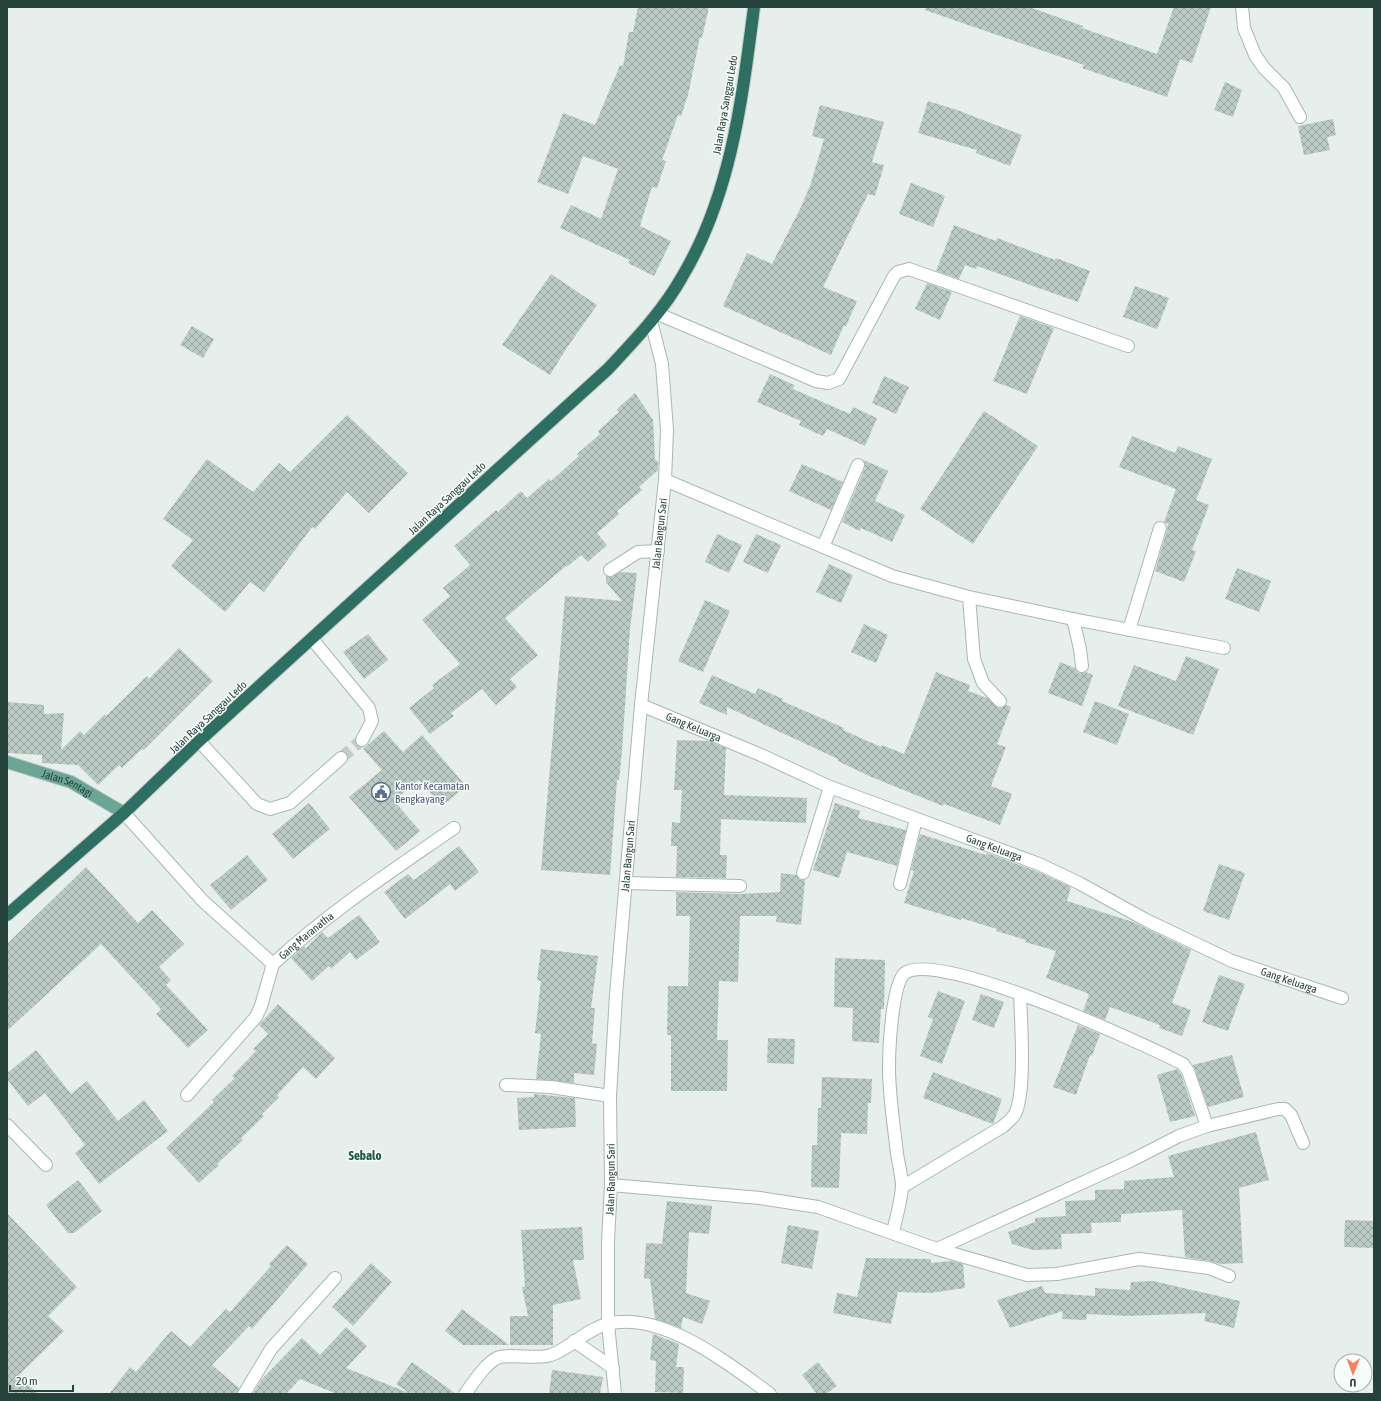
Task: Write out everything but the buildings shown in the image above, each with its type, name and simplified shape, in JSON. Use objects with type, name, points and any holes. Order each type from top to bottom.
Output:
[{"type":"highway","name":"Jalan Raya Sanggau Ledo","points":[[7,915],[124,813],[199,741],[608,369],[654,317],[683,276],[709,219],[722,184],[734,141],[754,7]]},
{"type":"main road","name":"Jalan Sentagi","points":[[7,762],[71,782],[124,813]]},
{"type":"street","points":[[1242,7],[1244,28],[1255,55],[1264,68],[1284,88],[1300,118]]},
{"type":"street","points":[[654,317],[816,381],[828,383],[838,379],[894,276],[898,272],[909,269],[1128,346]]},
{"type":"street","name":"Jalan Bangun Sari","points":[[616,1394],[608,1324],[608,1242],[611,1185],[610,1096],[616,996],[641,705],[665,480],[667,430],[665,387],[654,317]]},
{"type":"street","points":[[822,547],[858,465]]},
{"type":"street","points":[[665,480],[892,576],[969,597],[1072,619],[1224,648]]},
{"type":"street","points":[[1129,630],[1160,528]]},
{"type":"street","points":[[610,570],[638,552],[658,551]]},
{"type":"street","points":[[969,597],[974,659],[983,683],[1000,701]]},
{"type":"street","points":[[1072,619],[1080,649],[1082,666]]},
{"type":"street","points":[[312,639],[369,708],[372,721],[362,740]]},
{"type":"street","name":"Gang Keluarga","points":[[641,705],[761,755],[830,787],[1039,864],[1078,883],[1146,920],[1232,961],[1342,998]]},
{"type":"street","points":[[199,741],[257,804],[270,809],[290,803],[341,758]]},
{"type":"street","points":[[803,873],[830,787]]},
{"type":"street","name":"Gang Maranatha","points":[[124,813],[203,901],[274,964],[303,937],[362,892],[454,828]]},
{"type":"street","points":[[900,884],[916,819]]},
{"type":"street","points":[[626,883],[740,886]]},
{"type":"street","points":[[187,1095],[256,1017],[274,964]]},
{"type":"street","points":[[893,1232],[902,1187],[889,1093],[891,1022],[901,978],[910,971],[930,970],[956,974],[1020,994],[1072,1013],[1183,1064],[1188,1071],[1207,1126]]},
{"type":"street","points":[[902,1187],[1002,1127],[1015,1113],[1020,1090],[1020,994]]},
{"type":"street","points":[[506,1085],[551,1087],[610,1096]]},
{"type":"street","points":[[937,1249],[1130,1161],[1179,1136],[1207,1126],[1278,1109],[1285,1109],[1291,1115],[1303,1143]]},
{"type":"street","points":[[7,1124],[46,1165]]},
{"type":"street","points":[[611,1185],[760,1198],[806,1205],[831,1211],[937,1249],[1001,1269],[1034,1276],[1057,1274],[1139,1259],[1174,1262],[1209,1268],[1229,1276]]},
{"type":"street","points":[[244,1394],[271,1349],[336,1278]]},
{"type":"street","points":[[465,1394],[491,1362],[498,1357],[550,1356],[590,1331],[608,1324],[636,1323],[660,1328],[689,1339],[716,1355],[770,1394]]},
{"type":"street","points":[[574,1341],[613,1368]]},
{"type":"tunnel","points":[[341,758],[362,740]]},
{"type":"place","name":"Kantor Kecamatan Bengkayang","points":[[381,792]]},
{"type":"district","name":"Sebalo","points":[[365,1155]]}]
